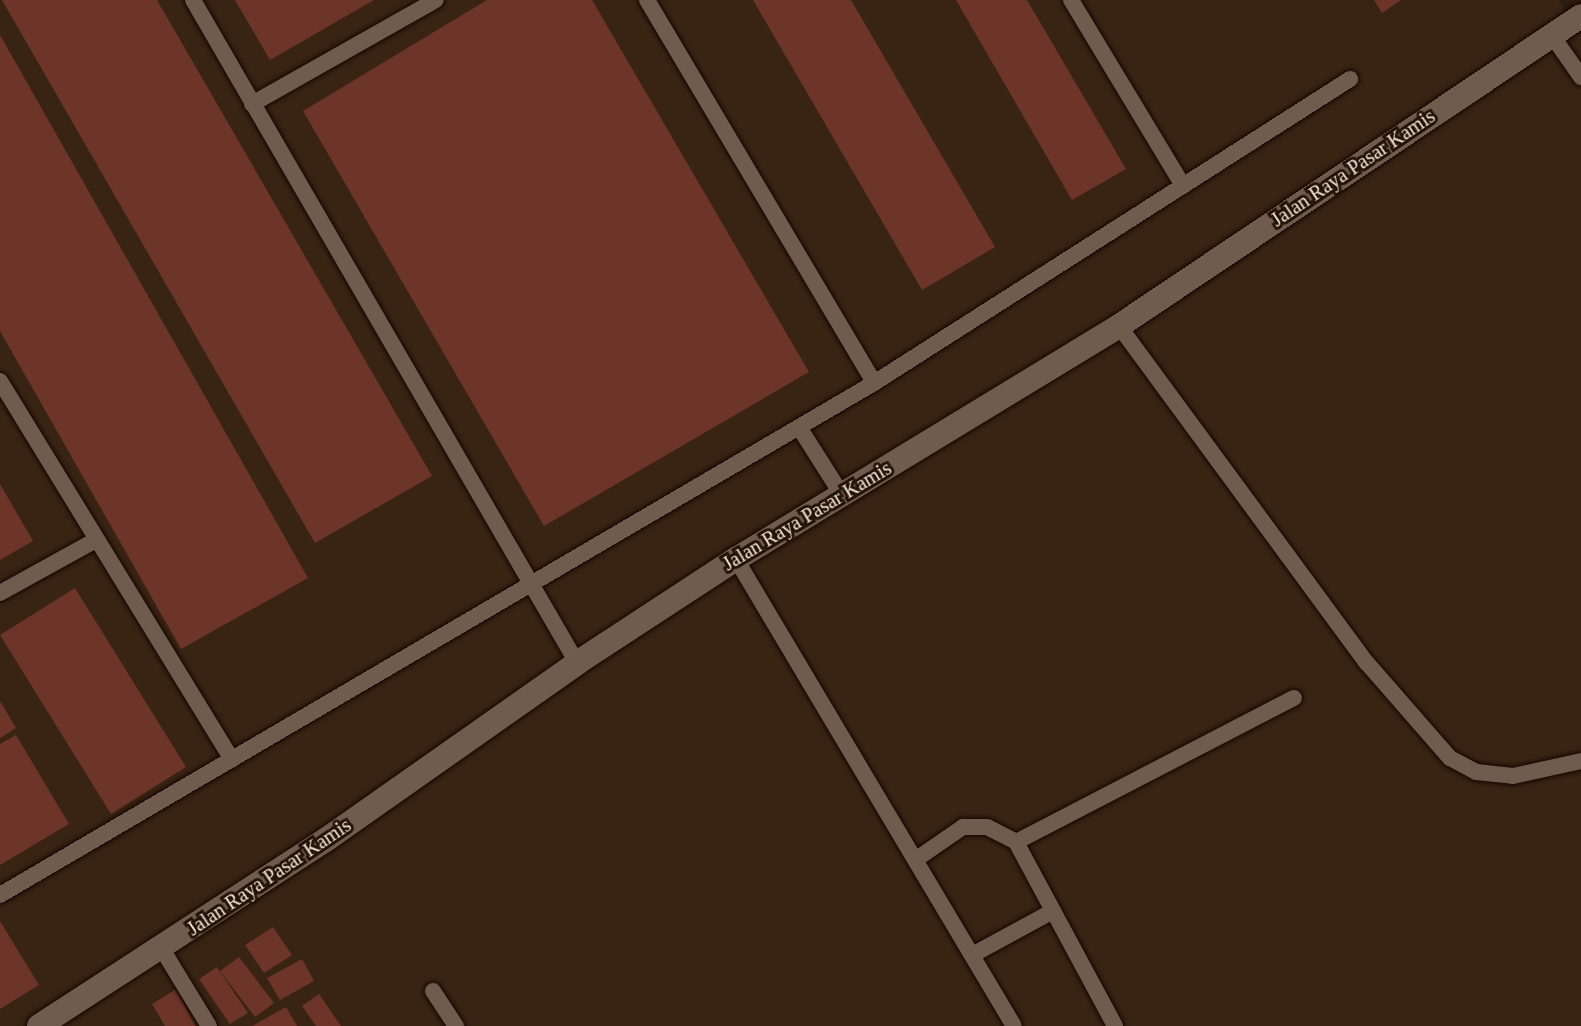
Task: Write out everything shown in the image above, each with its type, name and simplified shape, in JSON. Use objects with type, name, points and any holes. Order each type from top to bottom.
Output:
[{"type":"main road","name":"Jalan Raya Pasar Kamis","points":[[39,1026],[162,949],[577,663],[736,559],[1119,326],[1581,16]]},
{"type":"lane","points":[[193,0],[577,663]]},
{"type":"lane","points":[[252,104],[436,0]]},
{"type":"lane","points":[[647,0],[874,383]]},
{"type":"lane","points":[[1071,0],[1183,186]]},
{"type":"lane","points":[[1553,37],[1581,77]]},
{"type":"lane","points":[[0,895],[874,383],[1350,79]]},
{"type":"lane","points":[[1119,326],[1367,663],[1450,758],[1476,772],[1513,776],[1581,761]]},
{"type":"lane","points":[[0,381],[232,759]]},
{"type":"lane","points":[[799,427],[842,495]]},
{"type":"lane","points":[[0,593],[96,540]]},
{"type":"lane","points":[[736,559],[918,858],[1014,1026]]},
{"type":"lane","points":[[1016,842],[1294,698]]},
{"type":"lane","points":[[918,858],[963,827],[987,827],[1016,842],[1115,1026]]},
{"type":"lane","points":[[974,954],[1053,911]]},
{"type":"lane","points":[[162,949],[209,1026]]},
{"type":"lane","points":[[433,991],[456,1026]]},
{"type":"shaded area","points":[[0,0],[1558,0],[1581,34],[1581,1026],[0,1026]]},
{"type":"building","points":[[2,0],[157,0],[432,476],[315,543]]},
{"type":"building","points":[[235,0],[374,0],[270,60]]},
{"type":"building","points":[[487,0],[592,0],[809,372],[544,526],[303,111]]},
{"type":"building","points":[[753,0],[851,0],[995,247],[922,290]]},
{"type":"building","points":[[956,0],[1027,0],[1126,169],[1072,200]]},
{"type":"building","points":[[1374,0],[1401,0],[1382,13]]},
{"type":"building","points":[[0,35],[308,578],[181,649],[0,331]]},
{"type":"building","points":[[0,484],[33,541],[0,560]]},
{"type":"building","points":[[75,588],[186,767],[111,814],[0,635]]},
{"type":"building","points":[[0,701],[16,728],[0,738]]},
{"type":"building","points":[[16,735],[69,824],[0,865],[0,744]]},
{"type":"building","points":[[0,921],[39,985],[0,1009]]},
{"type":"building","points":[[273,927],[292,955],[264,973],[245,945]]},
{"type":"building","points":[[239,957],[274,1003],[255,1017],[220,971]]},
{"type":"building","points":[[302,959],[314,981],[280,1000],[267,978]]},
{"type":"building","points":[[217,967],[248,1013],[230,1024],[199,979]]},
{"type":"building","points":[[175,990],[196,1026],[165,1026],[152,1004]]},
{"type":"building","points":[[319,994],[341,1026],[316,1026],[302,1006]]},
{"type":"building","points":[[286,1007],[297,1026],[252,1026]]}]
